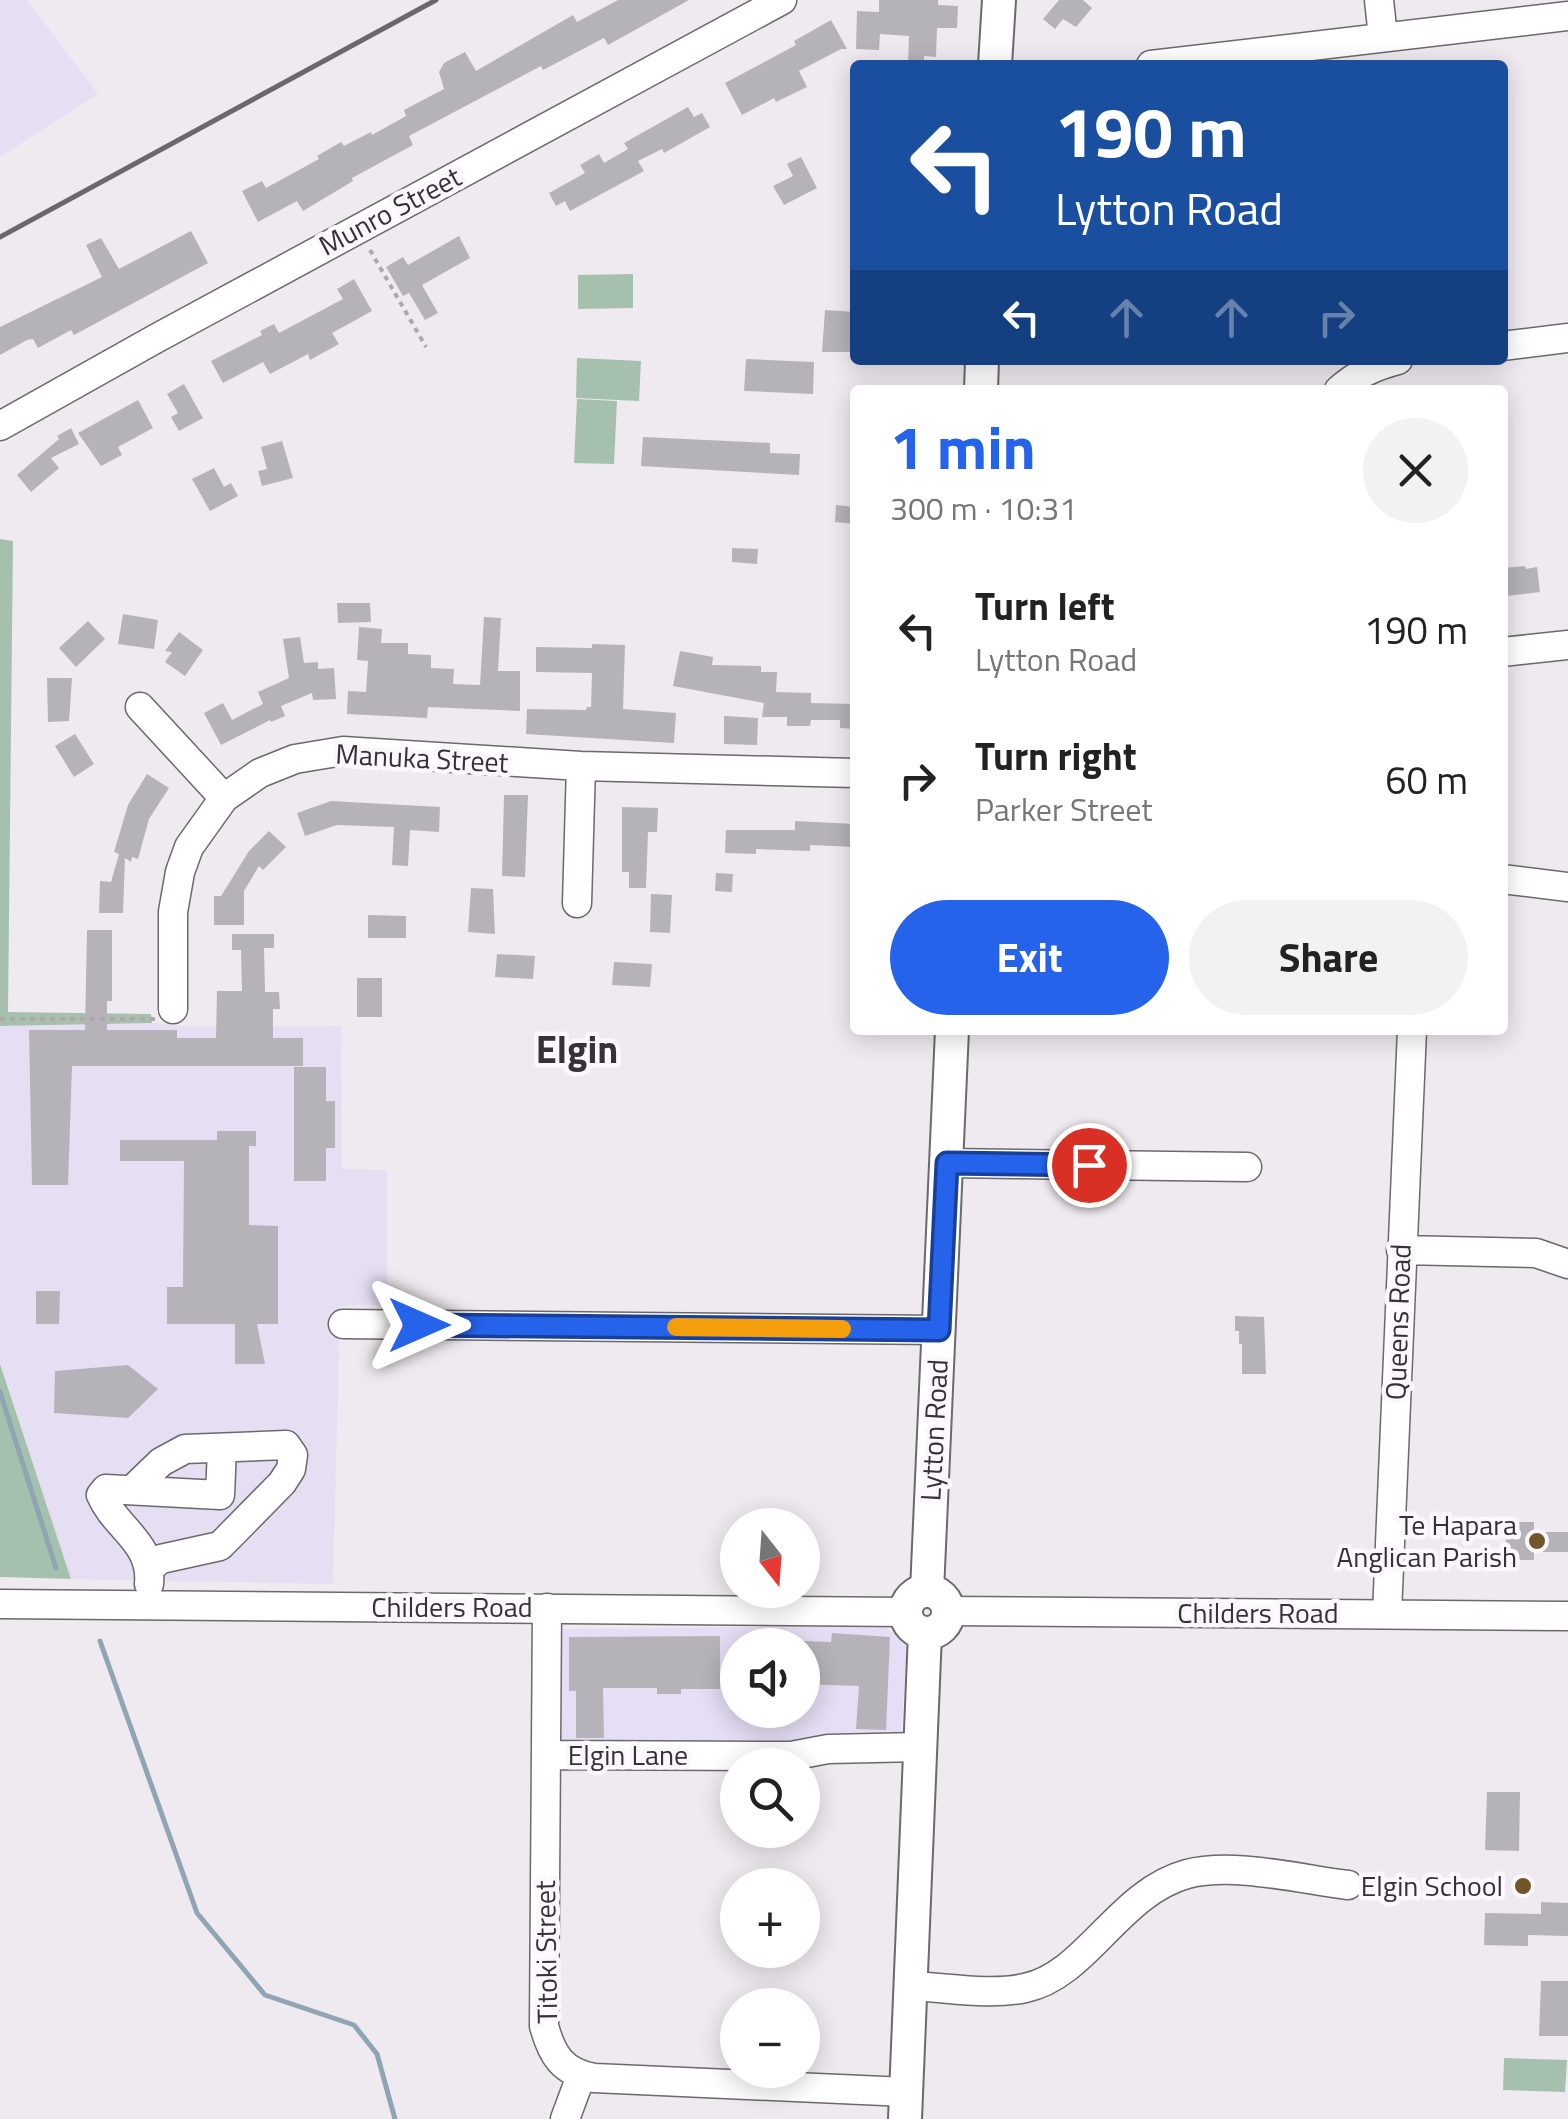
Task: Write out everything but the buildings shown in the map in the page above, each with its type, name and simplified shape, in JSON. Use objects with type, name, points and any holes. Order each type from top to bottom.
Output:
[{"type":"main road","points":[[995,60],[998,0]]},
{"type":"main road","name":"Lytton Road","points":[[905,2106],[952,1035]]},
{"type":"street","name":"Munro Street","points":[[0,426],[782,0]]},
{"type":"street","points":[[1378,0],[1383,37]]},
{"type":"street","points":[[1192,60],[1568,16]]},
{"type":"street","points":[[1508,345],[1568,338]]},
{"type":"street","points":[[1344,385],[1380,365]]},
{"type":"street","points":[[1508,651],[1568,645]]},
{"type":"street","points":[[140,707],[224,798]]},
{"type":"street","name":"Manuka Street","points":[[173,1009],[172,912],[180,872],[202,826],[224,798],[260,773],[295,759],[342,751],[581,766],[850,773]]},
{"type":"street","points":[[577,903],[581,766]]},
{"type":"street","points":[[1508,880],[1568,887]]},
{"type":"street","name":"Queens Road","points":[[1387,1614],[1412,1035]]},
{"type":"street","points":[[947,1163],[1247,1167]]},
{"type":"street","points":[[1401,1250],[1536,1253],[1568,1264]]},
{"type":"street","points":[[343,1324],[939,1330]]},
{"type":"street","points":[[132,1490],[161,1462],[185,1449],[286,1445],[293,1455],[291,1469],[282,1483],[220,1546],[161,1558],[151,1567]]},
{"type":"street","points":[[147,1605],[151,1567],[100,1494],[106,1490],[132,1490],[220,1494],[222,1448]]},
{"type":"street","name":"Childers Road","points":[[0,1604],[1568,1616]]},
{"type":"street","name":"Titoki Street","points":[[547,1608],[544,2026],[553,2055],[563,2067],[581,2076]]},
{"type":"street","name":"Elgin Lane","points":[[546,1755],[791,1756],[828,1750],[920,1747]]},
{"type":"street","points":[[909,1986],[1006,1990],[1042,1983],[1068,1965],[1146,1892],[1191,1873],[1237,1871],[1348,1885]]},
{"type":"street","points":[[565,2119],[581,2076],[905,2106]]},
{"type":"path","points":[[358,229],[426,347]]},
{"type":"path","points":[[0,1020],[154,1020],[167,1017],[173,1009]]},
{"type":"shaded area","points":[[0,0],[27,0],[98,94],[0,157]]},
{"type":"shaded area","points":[[152,1023],[191,1027],[341,1026],[342,1169],[387,1170],[387,1305],[340,1306],[333,1584],[71,1579],[0,1364],[0,1026]]},
{"type":"shaded area","points":[[885,1626],[907,1646],[900,1741],[557,1751],[555,1629]]},
{"type":"green space","points":[[633,274],[633,308],[578,309],[578,275]]},
{"type":"green space","points":[[577,358],[641,361],[639,401],[576,398]]},
{"type":"green space","points":[[577,399],[617,401],[614,464],[574,463]]},
{"type":"green space","points":[[0,539],[13,541],[8,1012],[151,1014],[152,1023],[0,1026]]},
{"type":"green space","points":[[0,1364],[71,1579],[0,1577]]},
{"type":"green space","points":[[1504,2058],[1567,2060],[1565,2092],[1503,2090]]},
{"type":"waterway","points":[[0,1392],[56,1568]]},
{"type":"waterway","points":[[100,1641],[197,1913],[265,1995],[354,2025],[377,2054],[395,2119]]},
{"type":"railway","points":[[0,237],[436,0]]},
{"type":"slow traffic","points":[[676,1327],[842,1329]]},
{"type":"place","name":"Te Hapara Anglican Parish","points":[[1537,1541]]},
{"type":"place","name":"Elgin School","points":[[1523,1886]]},
{"type":"district","name":"Elgin","points":[[577,1050]]},
{"type":"route","points":[[419,1325],[939,1330],[947,1163],[1089,1165]]}]
